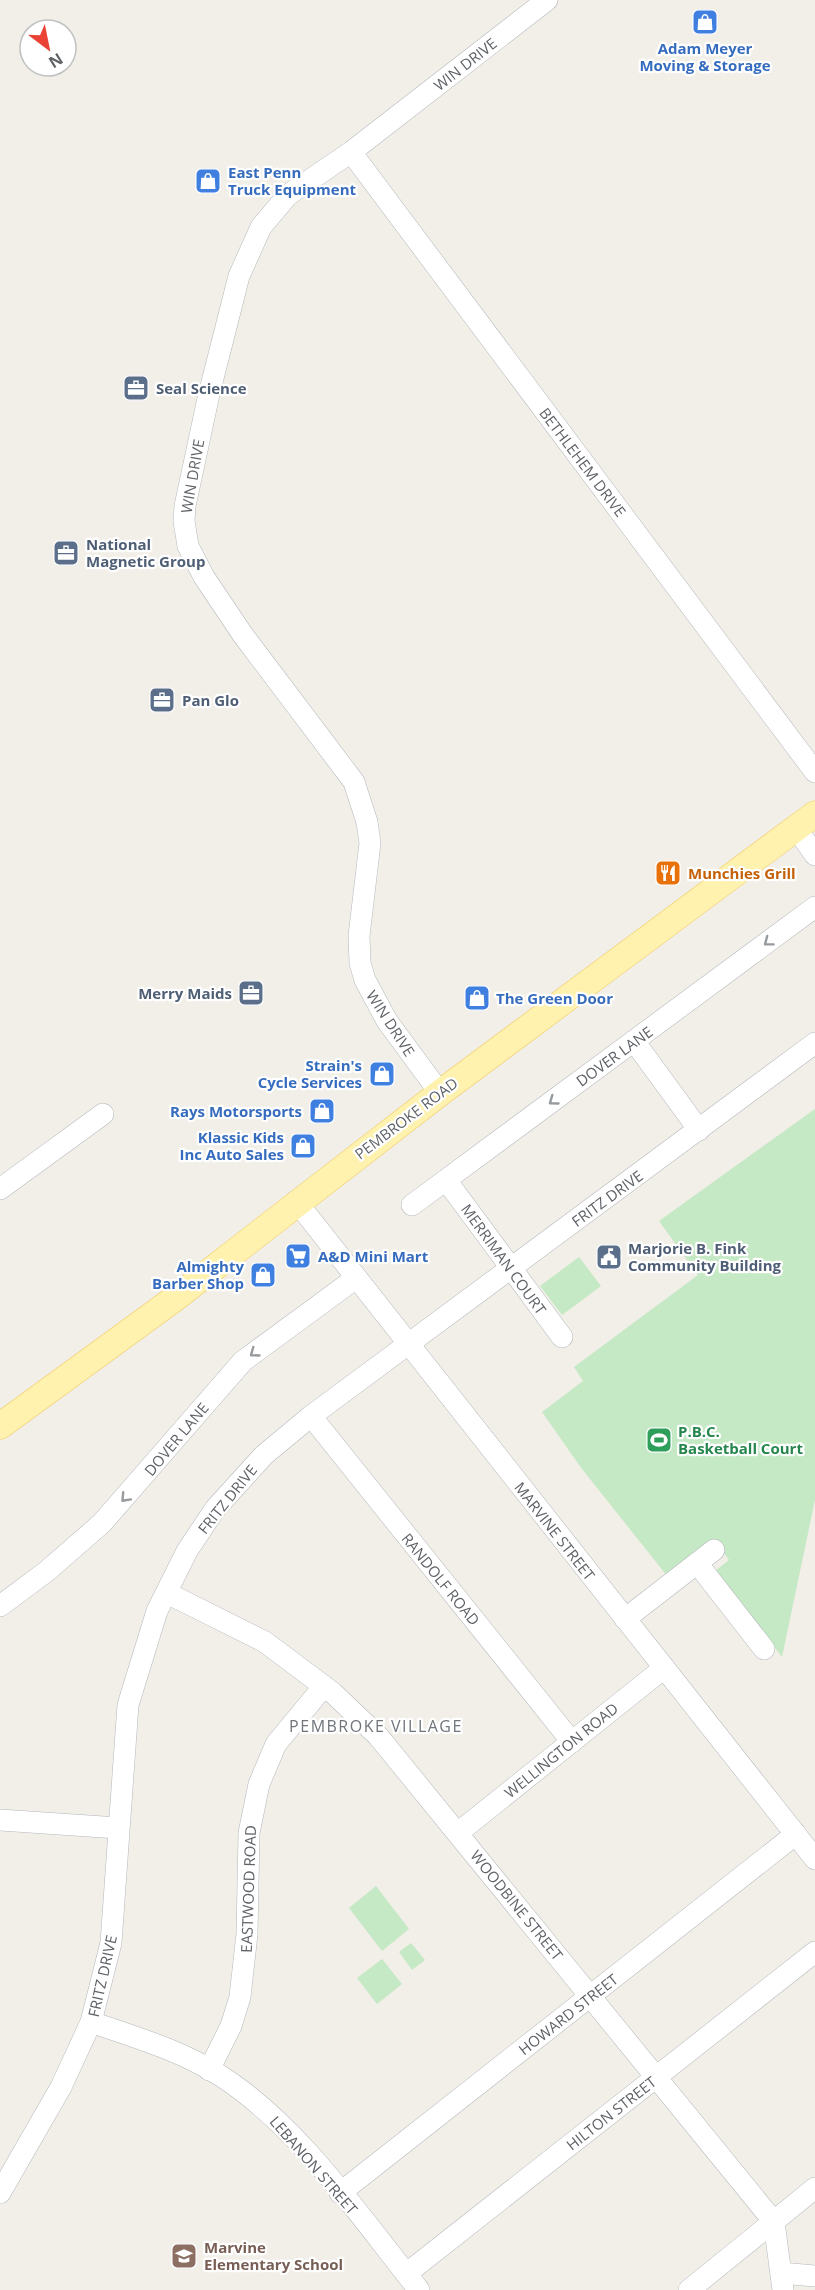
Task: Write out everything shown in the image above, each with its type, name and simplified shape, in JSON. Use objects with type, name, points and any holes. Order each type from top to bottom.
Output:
[{"type":"main road","name":"PEMBROKE ROAD","points":[[0,1426],[174,1299],[296,1201],[806,821]]},
{"type":"street","name":"WIN DRIVE","points":[[440,1093],[373,999],[363,972],[359,936],[370,843],[367,822],[354,782],[222,606],[188,546],[184,521],[187,489],[239,276],[261,227],[288,195],[351,152],[547,0]]},
{"type":"street","name":"BETHLEHEM DRIVE","points":[[351,152],[815,772]]},
{"type":"street","points":[[806,821],[815,855]]},
{"type":"street","name":"DOVER LANE","points":[[412,1205],[815,907]]},
{"type":"street","points":[[634,1041],[699,1130]]},
{"type":"street","name":"FRITZ DRIVE","points":[[0,2193],[61,2088],[91,2022],[111,1943],[128,1705],[152,1624],[187,1551],[233,1487],[278,1442],[815,1043]]},
{"type":"street","points":[[0,1189],[103,1114]]},
{"type":"street","name":"MERRIMAN COURT","points":[[446,1180],[562,1337]]},
{"type":"street","name":"MARVINE STREET","points":[[296,1201],[815,1859]]},
{"type":"street","name":"DOVER LANE","points":[[0,1606],[47,1571],[95,1529],[153,1468],[236,1368],[356,1278]]},
{"type":"street","name":"RANDOLF ROAD","points":[[311,1416],[572,1742]]},
{"type":"street","points":[[625,1619],[705,1557],[764,1649]]},
{"type":"street","name":"WOODBINE STREET","points":[[166,1593],[257,1637],[324,1686],[362,1718],[459,1832],[774,2222]]},
{"type":"street","name":"WELLINGTON ROAD","points":[[459,1832],[664,1668]]},
{"type":"street","name":"EASTWOOD ROAD","points":[[209,2070],[231,2026],[240,1997],[247,1934],[249,1833],[260,1784],[276,1744],[324,1686]]},
{"type":"street","points":[[0,1820],[118,1828]]},
{"type":"street","name":"HOWARD STREET","points":[[340,2193],[796,1834]]},
{"type":"street","name":"HILTON STREET","points":[[412,2282],[656,2078],[815,1952]]},
{"type":"street","name":"LEBANON STREET","points":[[91,2022],[162,2047],[222,2077],[284,2128],[412,2282]]},
{"type":"street","points":[[688,2290],[815,2188]]},
{"type":"street","points":[[774,2222],[782,2281],[815,2276]]},
{"type":"green space","points":[[815,1109],[815,1500],[782,1657],[715,1571],[729,1560],[714,1539],[668,1577],[582,1469],[542,1412],[583,1381],[574,1367],[698,1275],[659,1221]]},
{"type":"green space","points":[[579,1257],[601,1286],[562,1315],[540,1286]]},
{"type":"green space","points":[[376,1886],[409,1929],[382,1951],[349,1908]]},
{"type":"green space","points":[[411,1943],[425,1960],[412,1970],[399,1952]]},
{"type":"green space","points":[[382,1959],[402,1984],[377,2004],[357,1978]]},
{"type":"place","name":"Adam Meyer Moving & Storage","points":[[705,22]]},
{"type":"place","name":"East Penn Truck Equipment","points":[[208,181]]},
{"type":"place","name":"Seal Science","points":[[136,388]]},
{"type":"place","name":"National Magnetic Group","points":[[66,553]]},
{"type":"place","name":"Pan Glo","points":[[162,700]]},
{"type":"place","name":"Munchies Grill","points":[[668,873]]},
{"type":"place","name":"Merry Maids","points":[[251,993]]},
{"type":"place","name":"The Green Door","points":[[477,998]]},
{"type":"place","name":"Strain's Cycle Services","points":[[382,1074]]},
{"type":"place","name":"Rays Motorsports","points":[[322,1111]]},
{"type":"place","name":"Klassic Kids Inc Auto Sales","points":[[303,1146]]},
{"type":"place","name":"A&D Mini Mart","points":[[298,1256]]},
{"type":"place","name":"Marjorie B. Fink Community Building","points":[[609,1257]]},
{"type":"place","name":"Almighty Barber Shop","points":[[263,1275]]},
{"type":"place","name":"P.B.C. Basketball Court","points":[[659,1440]]},
{"type":"place","name":"Marvine Elementary School","points":[[184,2256]]},
{"type":"district","name":"PEMBROKE VILLAGE","points":[[376,1726]]}]
